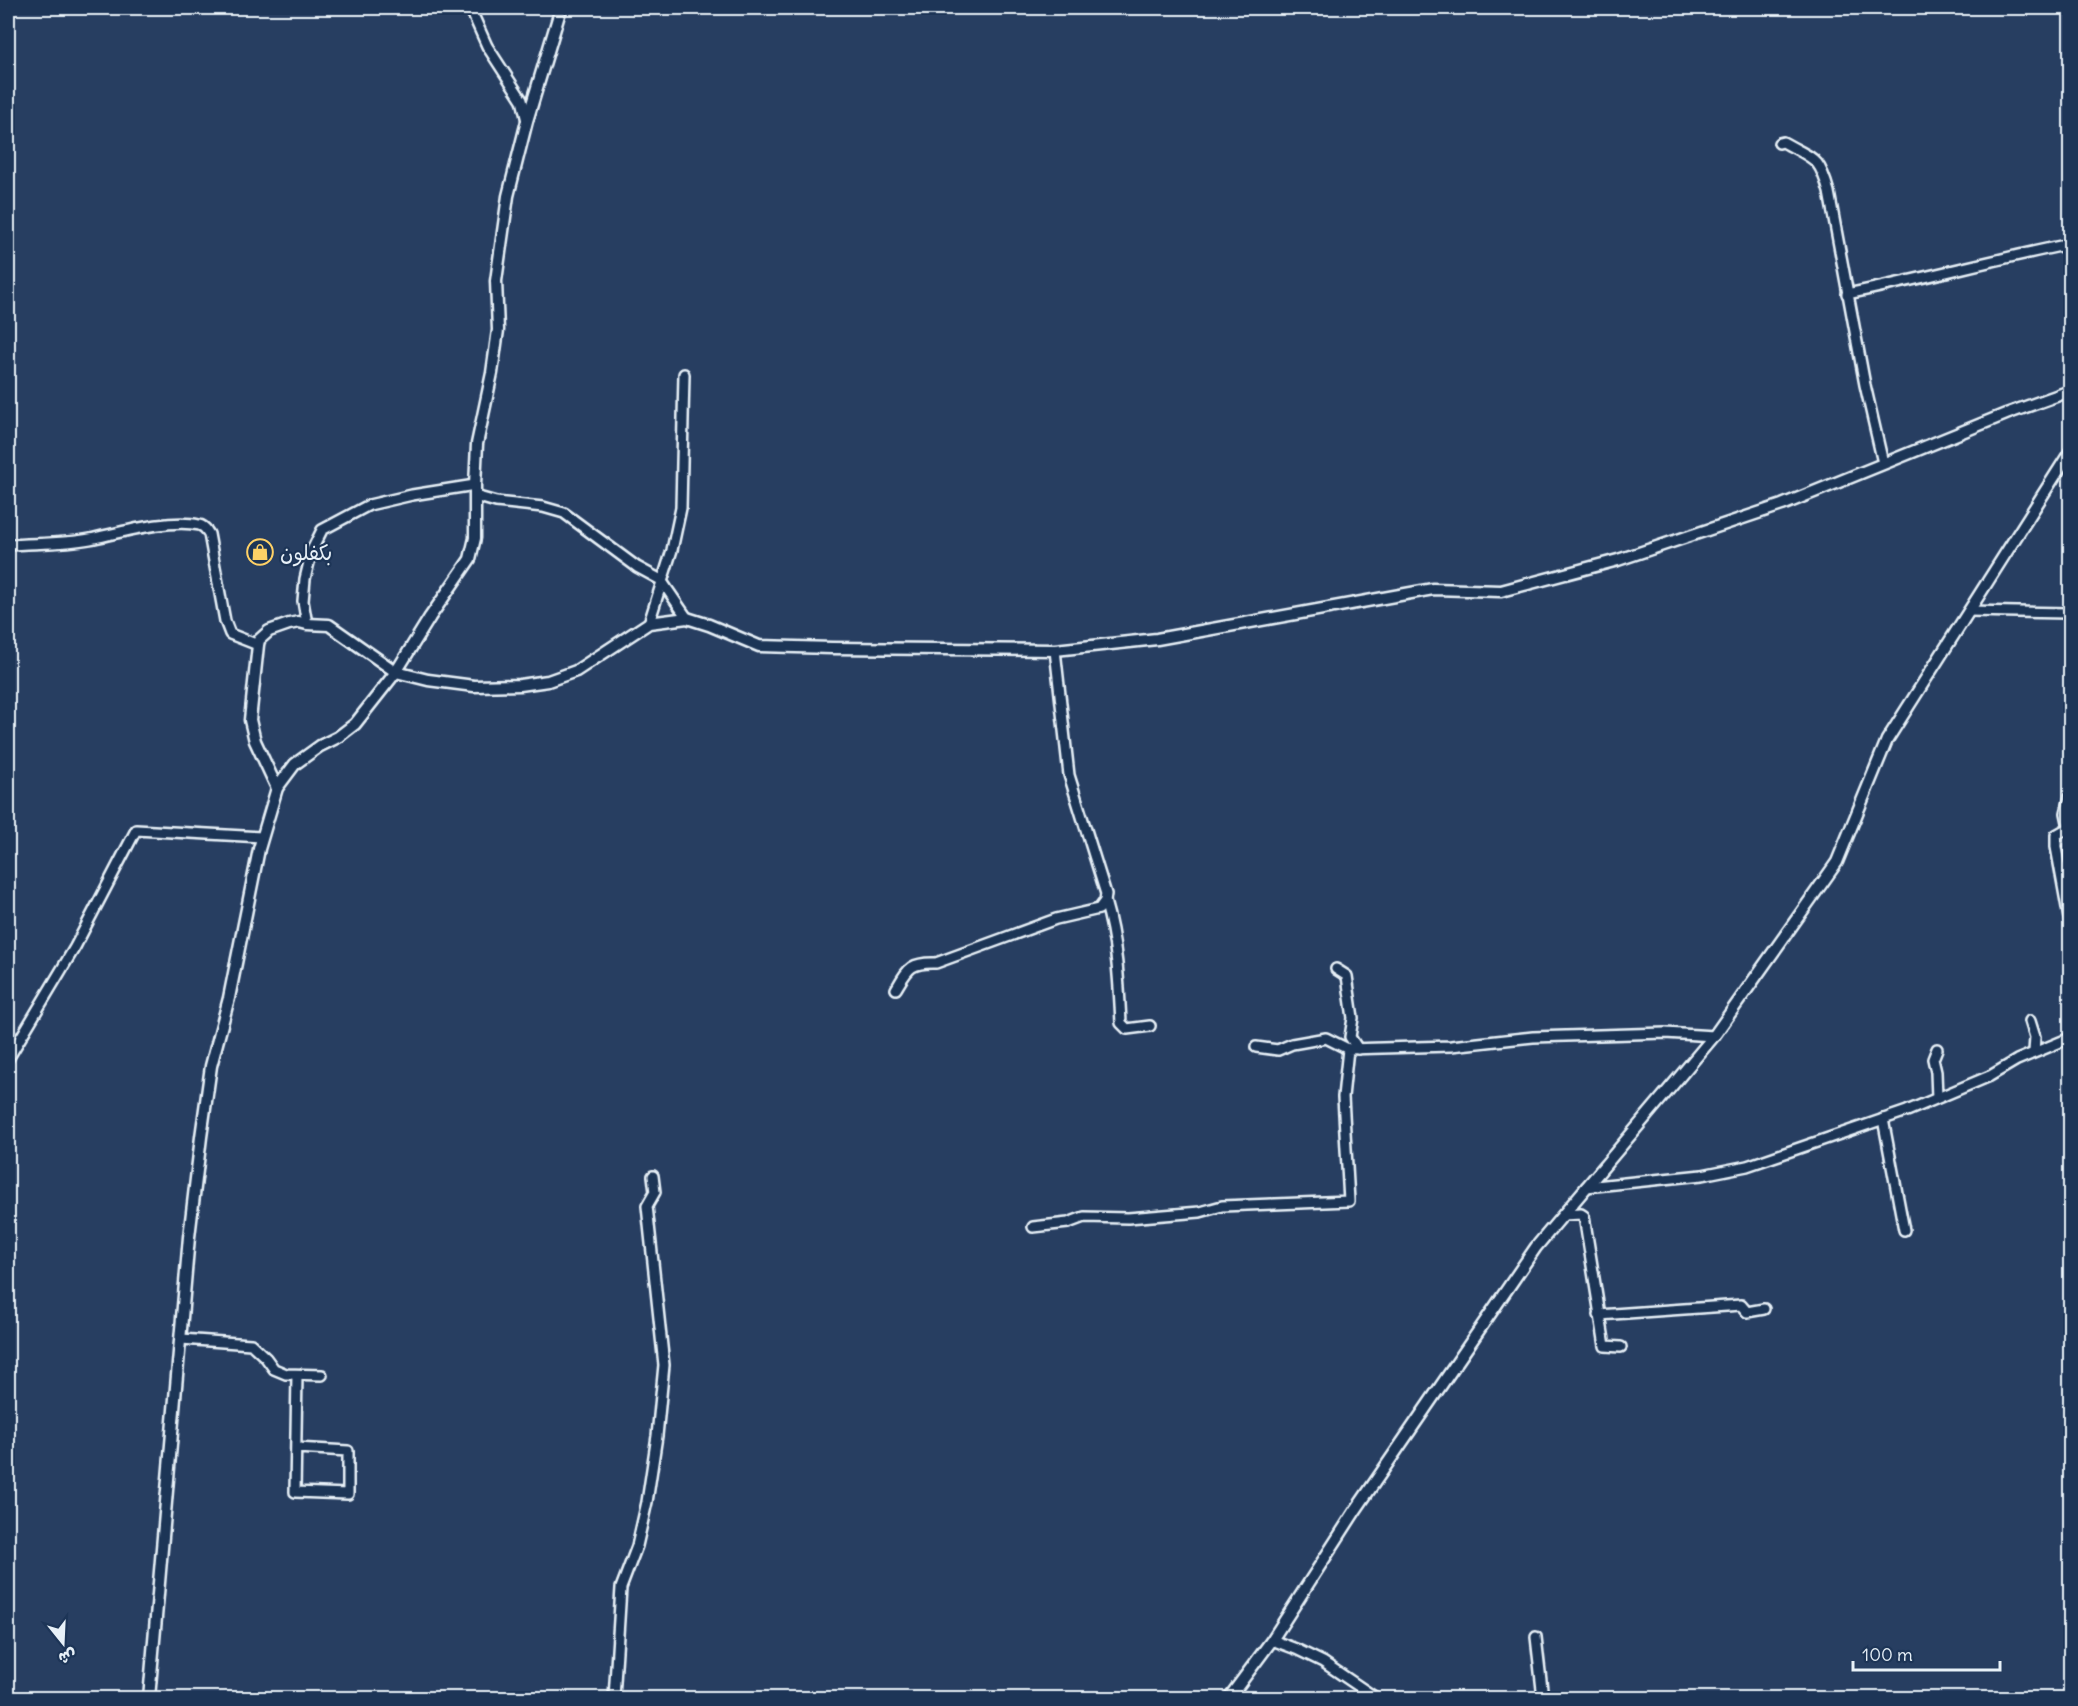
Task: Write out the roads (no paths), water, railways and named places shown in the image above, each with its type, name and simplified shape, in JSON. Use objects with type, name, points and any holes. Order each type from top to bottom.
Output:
[{"type":"street","points":[[470,8],[487,46],[522,100],[527,121]]},
{"type":"street","points":[[149,1698],[182,1339],[189,1237],[211,1065],[228,998],[262,837],[277,788],[295,764],[355,724],[396,672],[430,616],[470,559],[475,538],[477,444],[492,373],[498,330],[496,281],[508,196],[527,121],[561,8]]},
{"type":"street","points":[[1779,143],[1784,142],[1819,162],[1823,170],[1864,385],[1883,464]]},
{"type":"street","points":[[1847,294],[1941,274],[1990,260],[2070,244]]},
{"type":"street","points":[[649,623],[672,550],[681,508],[684,374]]},
{"type":"street","points":[[277,788],[255,741],[250,720],[258,645],[259,640],[269,632],[299,622],[329,625],[396,672],[428,680],[474,686],[520,685],[548,681],[576,671],[649,623],[687,618],[759,646],[1055,650],[1157,639],[1433,589],[1501,591],[1618,560],[1782,505],[2006,414],[2070,391]]},
{"type":"street","points":[[1229,1698],[1272,1640],[1355,1511],[1515,1275],[1714,1036],[1838,862],[1887,740],[2070,452]]},
{"type":"street","points":[[307,624],[303,601],[305,579],[312,550],[322,530],[369,505],[412,495],[475,490],[496,502],[543,507],[564,513],[637,567],[661,580],[687,618]]},
{"type":"street","points":[[8,545],[90,539],[106,534],[172,524],[204,527],[209,534],[225,621],[230,634],[258,645]]},
{"type":"street","points":[[1969,611],[2068,613],[2070,627]]},
{"type":"street","points":[[1055,650],[1069,775],[1106,894],[1105,901],[1112,925],[1117,957],[1121,1023],[1127,1029],[1150,1026]]},
{"type":"street","points":[[2070,797],[2066,813],[2070,827],[2056,835],[2056,847],[2070,924]]},
{"type":"street","points":[[8,1059],[75,947],[136,830],[262,837]]},
{"type":"street","points":[[896,989],[909,968],[916,965],[936,963],[1056,919],[1099,909],[1105,901]]},
{"type":"street","points":[[1336,969],[1347,976],[1353,1018],[1350,1037],[1358,1049]]},
{"type":"street","points":[[2030,1021],[2035,1037],[2034,1052]]},
{"type":"street","points":[[1257,1047],[1278,1050],[1292,1044],[1326,1038],[1348,1049],[1358,1049],[1451,1046],[1533,1037],[1665,1033],[1714,1036]]},
{"type":"street","points":[[1586,1187],[1702,1175],[1747,1166],[1937,1098],[1990,1076],[2034,1052],[2070,1038]]},
{"type":"street","points":[[1033,1227],[1068,1223],[1084,1217],[1128,1218],[1200,1212],[1222,1206],[1349,1201],[1343,1097],[1348,1049]]},
{"type":"street","points":[[1937,1049],[1933,1059],[1937,1098]]},
{"type":"street","points":[[1883,1119],[1904,1230]]},
{"type":"street","points":[[614,1698],[621,1588],[636,1546],[647,1502],[664,1365],[647,1206],[655,1192],[653,1176]]},
{"type":"street","points":[[1563,1215],[1581,1214],[1584,1216],[1605,1346],[1621,1347]]},
{"type":"street","points":[[1599,1315],[1740,1305],[1748,1312],[1764,1309]]},
{"type":"street","points":[[182,1339],[251,1344],[274,1368],[286,1374],[322,1375]]},
{"type":"street","points":[[296,1448],[348,1451],[348,1494],[295,1492],[297,1375]]},
{"type":"street","points":[[1536,1637],[1543,1698]]},
{"type":"street","points":[[1272,1640],[1323,1662],[1376,1698]]},
{"type":"place","name":"بكفلون","points":[[260,552]]}]
